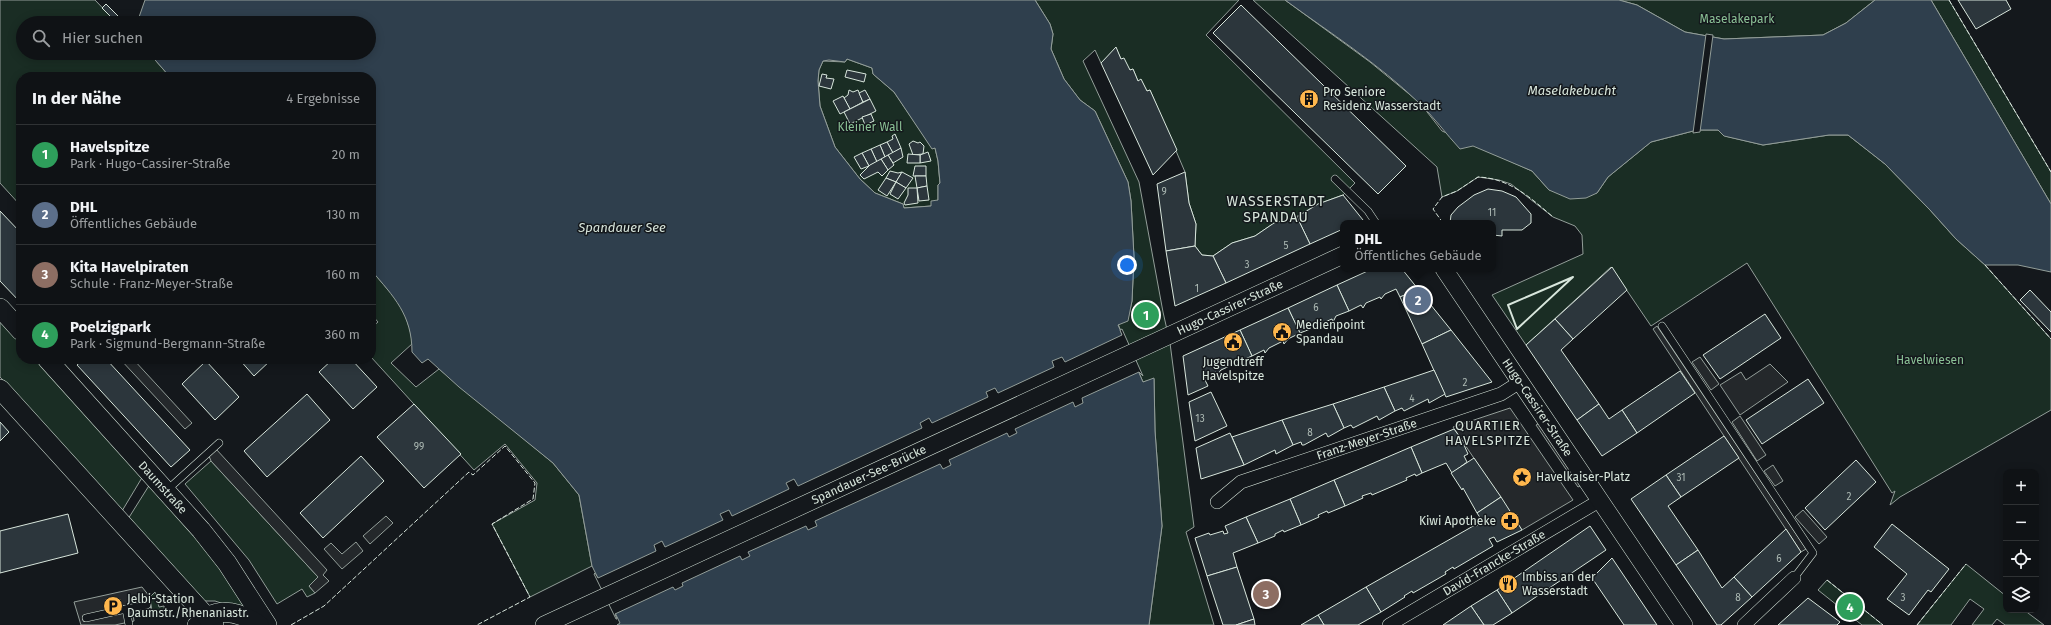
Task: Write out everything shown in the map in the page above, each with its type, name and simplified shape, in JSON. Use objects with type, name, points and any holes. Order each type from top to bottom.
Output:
[{"type":"main road","points":[[0,308],[16,326]]},
{"type":"main road","name":"Daumstraße","points":[[54,364],[166,490],[227,563],[267,625]]},
{"type":"main road","points":[[0,389],[206,622],[216,612],[225,612],[238,614],[259,625]]},
{"type":"street","name":"Hugo-Cassirer-Straße","points":[[1139,350],[1340,256]]},
{"type":"street","name":"Hugo-Cassirer-Straße","points":[[1446,272],[1684,625]]},
{"type":"street","name":"Spandauer-See-Brücke","points":[[544,625],[1139,350]]},
{"type":"street","name":"Franz-Meyer-Straße","points":[[1217,502],[1241,482],[1503,393],[1520,382]]},
{"type":"street","name":"David-Francke-Straße","points":[[1389,625],[1599,501]]},
{"type":"street","points":[[1744,625],[1794,578]]},
{"type":"lane","points":[[1335,179],[1368,211],[1374,220]]},
{"type":"lane","points":[[1662,326],[1813,553],[1794,578]]},
{"type":"lane","points":[[166,490],[219,443]]},
{"type":"lane","points":[[86,618],[147,605]]},
{"type":"lane","points":[[126,609],[129,625]]},
{"type":"green space","points":[[0,0],[95,0],[110,16],[16,16],[16,60],[155,60],[166,72],[16,72],[16,201],[0,183]]},
{"type":"green space","points":[[1035,0],[1239,0],[1206,35],[1355,183],[1343,195],[1318,204],[1294,218],[1274,223],[1255,236],[1232,243],[1213,256],[1202,255],[1195,246],[1196,224],[1189,203],[1185,172],[1150,90],[1147,91],[1141,80],[1138,81],[1133,69],[1130,70],[1121,59],[1116,48],[1101,63],[1095,50],[1083,61],[1139,182],[1170,343],[1194,527],[1186,532],[1214,625],[1149,625],[1162,526],[1155,431],[1154,379],[1143,382],[1118,324],[1128,319],[1132,301],[1134,257],[1131,201],[1128,182],[1095,111],[1080,100],[1064,79],[1051,49],[1053,34],[1050,24]]},
{"type":"green space","name":"Havelwiesen","points":[[1253,0],[1285,0],[1370,62],[1420,103],[1442,131],[1532,171],[1549,190],[1597,193],[1608,177],[1651,142],[1697,130],[1718,130],[1725,136],[1763,145],[1829,135],[1848,135],[1885,164],[1956,239],[1985,265],[2051,339],[2051,410],[1900,497],[1890,505],[1895,491],[1892,493],[1747,263],[1651,326],[1611,267],[1526,345],[1492,295],[1583,254],[1582,235],[1575,226],[1553,217],[1511,184],[1499,180],[1478,177],[1457,191],[1442,197],[1437,167]]},
{"type":"green space","name":"Maselakepark","points":[[1619,0],[1875,0],[1846,23],[1823,35],[1724,39],[1685,32],[1637,5]]},
{"type":"green space","points":[[1931,0],[1949,0],[2051,172],[2051,204]]},
{"type":"green space","name":"Kleiner Wall","points":[[847,59],[872,68],[873,74],[894,92],[932,148],[935,148],[940,184],[938,185],[938,200],[931,206],[904,208],[903,204],[875,193],[860,179],[835,147],[820,106],[818,81],[819,70],[823,61],[845,62]]},
{"type":"green space","points":[[376,276],[397,300],[405,314],[413,340],[413,343],[391,363],[416,387],[439,369],[553,463],[579,495],[592,566],[530,597],[492,524],[535,500],[537,483],[505,444],[474,470],[376,362],[376,324],[378,322],[376,320]]},
{"type":"green space","points":[[0,319],[16,337],[16,364],[42,364],[143,476],[122,511],[0,377]]},
{"type":"green space","points":[[211,461],[318,577],[309,586],[315,593],[307,597],[302,589],[277,604],[249,560],[185,484]]},
{"type":"green space","points":[[150,484],[208,550],[248,612],[215,601],[204,601],[128,519]]},
{"type":"green space","points":[[1966,564],[2003,594],[2003,613],[2028,613],[2044,625],[2005,625],[1997,619],[1992,625],[1972,625],[1984,609],[1970,599],[1951,625],[1917,625]]},
{"type":"green space","points":[[1827,580],[1883,625],[1862,625],[1818,590]]},
{"type":"green space","points":[[155,592],[159,607],[164,606],[165,615],[160,616],[152,612],[150,597]]},
{"type":"shaded area","points":[[1657,326],[1806,549],[1801,552],[1653,329]]},
{"type":"shaded area","points":[[1700,357],[1719,384],[1711,390],[1692,362]]},
{"type":"shaded area","points":[[125,364],[138,364],[192,423],[185,429]]},
{"type":"shaded area","points":[[1770,364],[1788,382],[1740,415],[1720,385],[1741,372],[1746,380]]},
{"type":"shaded area","name":"Havelkaiser-Platz","points":[[1510,408],[1573,500],[1522,530],[1453,427]]},
{"type":"shaded area","points":[[1740,416],[1766,455],[1757,461],[1732,422]]},
{"type":"shaded area","points":[[1540,423],[1582,485],[1578,487],[1536,425]]},
{"type":"shaded area","points":[[216,449],[327,570],[323,575],[329,581],[315,593],[309,586],[318,577],[211,461],[209,456]]},
{"type":"shaded area","points":[[1773,465],[1783,481],[1775,486],[1764,471]]},
{"type":"shaded area","points":[[1803,510],[1827,537],[1819,544],[1795,517]]},
{"type":"shaded area","points":[[386,516],[393,523],[370,544],[363,536]]},
{"type":"shaded area","points":[[356,542],[363,551],[342,569],[324,549],[331,543],[342,554]]},
{"type":"shaded area","name":"Jelbi-Station Daumstr./Rhenaniastr.","points":[[142,587],[150,597],[151,611],[133,614],[134,621],[115,625],[81,625],[74,602]]},
{"type":"water","name":"Spandauer See","points":[[145,0],[1035,0],[1050,24],[1053,34],[1051,49],[1064,79],[1080,100],[1095,111],[1128,182],[1131,201],[1134,257],[1132,301],[1128,321],[1118,325],[1143,382],[1154,378],[1155,431],[1162,526],[1149,625],[617,625],[620,623],[592,566],[579,495],[553,463],[459,387],[428,359],[422,363],[412,352],[409,327],[400,307],[376,276],[376,72],[166,72],[155,60],[376,60],[376,16],[139,16]],"holes":[[[847,59],[872,68],[873,74],[894,92],[932,149],[935,148],[940,183],[938,185],[938,200],[931,201],[931,206],[904,208],[903,204],[875,193],[860,179],[835,147],[820,106],[818,81],[819,70],[823,61],[829,60],[845,62]]]},
{"type":"water","name":"Maselakebucht","points":[[1285,0],[1619,0],[1637,5],[1685,32],[1724,39],[1823,35],[1846,23],[1875,0],[1931,0],[2051,204],[2051,272],[2018,265],[1985,265],[1956,239],[1885,164],[1848,135],[1829,135],[1763,145],[1724,136],[1718,130],[1697,130],[1651,142],[1608,177],[1597,193],[1586,198],[1570,199],[1549,190],[1532,171],[1473,146],[1460,149],[1430,114],[1388,75]]},
{"type":"pier","points":[[1706,34],[1713,35],[1700,132],[1693,133]]},
{"type":"pier","points":[[1122,329],[1143,376],[1139,372],[1082,398],[1083,403],[1075,407],[1073,402],[1015,429],[1017,433],[1009,437],[1007,433],[949,460],[951,465],[943,469],[940,464],[815,521],[817,526],[808,530],[806,526],[748,552],[750,556],[742,560],[740,556],[682,583],[683,586],[675,590],[673,587],[615,614],[616,619],[594,574],[595,573],[598,578],[656,551],[654,545],[662,541],[665,547],[723,520],[720,514],[729,510],[732,516],[789,489],[786,483],[794,479],[798,486],[922,428],[920,423],[929,418],[932,423],[988,397],[986,392],[995,388],[998,393],[1054,367],[1052,361],[1062,357],[1065,362],[1122,335],[1120,330]]},
{"type":"building","points":[[1958,0],[2006,0],[2011,9],[1976,29]]},
{"type":"building","points":[[106,4],[118,16],[110,16],[102,8]]},
{"type":"building","name":"Pro Seniore Residenz Wasserstadt","points":[[1241,5],[1406,166],[1378,194],[1213,33]]},
{"type":"building","points":[[1116,47],[1121,59],[1124,58],[1130,70],[1133,69],[1138,81],[1141,79],[1147,91],[1150,90],[1177,150],[1153,175],[1101,63]]},
{"type":"building","points":[[847,70],[866,74],[864,82],[845,77]]},
{"type":"building","points":[[822,74],[827,75],[826,78],[834,79],[831,89],[819,86]]},
{"type":"building","points":[[849,90],[853,92],[858,90],[863,102],[850,109],[844,98],[848,95]]},
{"type":"building","points":[[865,90],[870,99],[863,102],[859,93]]},
{"type":"building","points":[[843,96],[850,109],[840,114],[833,101]]},
{"type":"building","points":[[870,99],[876,111],[850,124],[844,112]]},
{"type":"building","points":[[871,114],[874,121],[865,125],[862,117]]},
{"type":"building","points":[[895,134],[901,148],[893,153],[887,142],[893,139],[892,136]]},
{"type":"building","points":[[913,141],[918,143],[920,142],[924,146],[923,154],[913,155],[909,144]]},
{"type":"building","points":[[887,142],[893,153],[885,157],[880,145]]},
{"type":"building","points":[[880,145],[885,157],[877,162],[871,149]]},
{"type":"building","points":[[901,148],[903,157],[893,163],[888,155]]},
{"type":"building","points":[[871,149],[877,162],[869,166],[862,153]]},
{"type":"building","points":[[928,152],[931,161],[920,163],[920,155]]},
{"type":"building","points":[[862,153],[869,166],[861,169],[854,157]]},
{"type":"building","points":[[908,154],[920,155],[920,163],[907,163]]},
{"type":"building","points":[[888,155],[894,165],[888,170],[881,159]]},
{"type":"building","points":[[881,159],[888,170],[882,176],[878,172],[864,179],[860,175],[870,165]]},
{"type":"building","points":[[915,166],[926,166],[926,176],[913,176]]},
{"type":"building","points":[[890,171],[898,173],[902,172],[896,182],[886,178]]},
{"type":"building","points":[[902,172],[913,178],[906,188],[896,182]]},
{"type":"building","points":[[1185,172],[1189,203],[1196,224],[1195,246],[1166,251],[1157,184]]},
{"type":"building","points":[[915,176],[926,176],[927,186],[917,188]]},
{"type":"building","points":[[886,178],[896,182],[887,196],[878,190]]},
{"type":"building","points":[[896,182],[906,188],[898,199],[890,194]]},
{"type":"building","points":[[927,186],[929,200],[919,201],[917,188]]},
{"type":"building","points":[[908,188],[917,188],[918,203],[905,205],[904,203],[908,195]]},
{"type":"building","points":[[1488,189],[1502,191],[1516,197],[1531,214],[1531,223],[1522,230],[1502,230],[1502,236],[1496,235],[1496,220],[1450,220],[1451,215],[1458,207],[1474,195]]},
{"type":"building","points":[[1343,195],[1363,220],[1340,220],[1340,230],[1310,244],[1297,217],[1318,204]]},
{"type":"building","points":[[0,211],[16,228],[16,298],[0,281]]},
{"type":"building","points":[[1297,217],[1310,244],[1226,283],[1213,256],[1232,243],[1255,236],[1274,223]]},
{"type":"building","points":[[1195,246],[1202,255],[1213,256],[1226,283],[1175,306],[1166,251]]},
{"type":"building","points":[[1612,267],[1627,290],[1573,339],[1555,319]]},
{"type":"building","points":[[1365,272],[1404,272],[1418,289],[1400,297],[1396,289],[1385,294],[1381,299],[1380,297],[1366,303],[1363,308],[1361,305],[1349,311],[1337,285]]},
{"type":"building","points":[[1337,285],[1349,311],[1336,316],[1333,322],[1332,319],[1318,325],[1314,330],[1313,328],[1300,333],[1288,308]]},
{"type":"building","points":[[1418,289],[1451,330],[1422,344],[1400,297]]},
{"type":"building","points":[[2030,290],[2051,312],[2051,332],[2020,300]]},
{"type":"building","points":[[1288,308],[1300,333],[1288,339],[1284,344],[1283,341],[1269,348],[1265,353],[1264,350],[1252,356],[1240,330]]},
{"type":"building","points":[[1765,314],[1781,338],[1720,379],[1703,355]]},
{"type":"building","points":[[1555,319],[1573,339],[1561,350],[1599,404],[1577,420],[1526,345]]},
{"type":"building","points":[[1240,330],[1252,356],[1240,361],[1236,367],[1234,364],[1221,370],[1217,375],[1216,372],[1204,378],[1208,386],[1188,395],[1183,356]]},
{"type":"building","points":[[1451,330],[1492,382],[1446,397],[1422,344]]},
{"type":"building","points":[[111,364],[190,450],[171,467],[77,365]]},
{"type":"building","points":[[203,364],[209,364],[239,397],[215,420],[182,384]]},
{"type":"building","points":[[243,364],[267,364],[254,376]]},
{"type":"building","points":[[328,364],[356,364],[377,387],[353,409],[319,372]]},
{"type":"building","points":[[1434,370],[1445,394],[1429,403],[1428,399],[1404,411],[1402,408],[1395,411],[1384,387]]},
{"type":"building","points":[[1680,371],[1695,393],[1637,433],[1622,410]]},
{"type":"building","points":[[1808,379],[1824,403],[1762,444],[1746,420]]},
{"type":"building","points":[[1384,387],[1395,411],[1379,420],[1377,416],[1353,428],[1351,425],[1344,428],[1333,404]]},
{"type":"building","points":[[1211,392],[1227,426],[1195,441],[1189,402]]},
{"type":"building","points":[[307,394],[330,420],[267,477],[244,451]]},
{"type":"building","points":[[414,404],[461,454],[424,488],[377,437]]},
{"type":"building","points":[[1333,404],[1344,428],[1328,437],[1326,433],[1304,445],[1302,445],[1301,442],[1293,445],[1282,420]]},
{"type":"building","points":[[1599,404],[1609,419],[1622,410],[1637,433],[1602,456],[1577,420]]},
{"type":"building","points":[[1282,420],[1293,445],[1276,454],[1275,450],[1244,465],[1232,437]]},
{"type":"building","points":[[0,422],[9,432],[0,441]]},
{"type":"building","points":[[1454,429],[1465,444],[1464,445],[1468,454],[1464,456],[1467,462],[1452,473],[1446,463],[1422,473],[1411,447]]},
{"type":"building","points":[[1230,433],[1244,465],[1201,479],[1196,448]]},
{"type":"building","points":[[1724,436],[1739,458],[1681,497],[1666,475]]},
{"type":"building","points":[[1411,447],[1422,473],[1416,476],[1415,474],[1406,478],[1407,480],[1372,495],[1371,493],[1362,496],[1363,498],[1345,506],[1334,480]]},
{"type":"building","points":[[361,456],[384,481],[323,538],[300,513]]},
{"type":"building","points":[[1474,458],[1501,497],[1477,513],[1463,488],[1462,490],[1451,473]]},
{"type":"building","points":[[1856,460],[1876,482],[1825,530],[1805,508]]},
{"type":"building","points":[[1666,475],[1681,497],[1668,506],[1698,550],[1676,565],[1631,499]]},
{"type":"building","points":[[1334,480],[1345,506],[1328,513],[1327,511],[1318,515],[1319,517],[1301,525],[1290,499]]},
{"type":"building","points":[[1501,497],[1522,530],[1497,542],[1494,537],[1489,539],[1493,546],[1454,569],[1453,567],[1445,572],[1446,574],[1413,593],[1412,591],[1381,612],[1366,587],[1475,525],[1476,526],[1483,522],[1477,513]]},
{"type":"building","points":[[1290,499],[1301,525],[1284,532],[1283,530],[1275,534],[1275,536],[1258,543],[1246,517]]},
{"type":"building","points":[[68,514],[78,553],[0,573],[0,531]]},
{"type":"building","points":[[1246,517],[1258,543],[1233,553],[1237,567],[1207,576],[1195,538],[1209,533],[1210,535],[1223,531],[1224,534],[1228,533],[1225,526]]},
{"type":"building","points":[[1892,524],[1949,569],[1931,592],[1928,590],[1909,615],[1887,599],[1907,574],[1874,547]]},
{"type":"building","points":[[1590,526],[1606,550],[1512,613],[1497,590]]},
{"type":"building","points":[[1786,529],[1801,552],[1752,597],[1734,577]]},
{"type":"building","points":[[1698,550],[1722,588],[1734,577],[1752,597],[1721,625],[1717,625],[1676,565]]},
{"type":"building","points":[[1612,558],[1657,625],[1624,625],[1592,578]]},
{"type":"building","points":[[1237,567],[1254,619],[1236,625],[1223,625],[1207,576]]},
{"type":"building","points":[[1366,587],[1381,612],[1358,625],[1324,625],[1318,615]]},
{"type":"building","points":[[1497,590],[1512,613],[1493,625],[1484,625],[1471,606]]},
{"type":"building","points":[[1808,598],[1840,622],[1837,625],[1778,625]]},
{"type":"building","points":[[1471,606],[1484,625],[1443,625]]},
{"type":"building","points":[[1318,615],[1324,625],[1301,625]]},
{"type":"building","points":[[1254,619],[1255,625],[1236,625]]},
{"type":"fence","points":[[1949,0],[2051,172]]},
{"type":"fence","points":[[1441,220],[1433,209],[1442,197],[1457,191],[1478,177],[1489,178],[1510,185],[1528,196],[1553,217]]},
{"type":"fence","points":[[1985,265],[2051,339]]},
{"type":"fence","points":[[291,625],[324,606],[469,472],[473,475],[505,446],[535,483],[533,499],[492,524],[530,597],[477,625]]},
{"type":"fence","points":[[1917,625],[1966,564]]},
{"type":"fence","points":[[1827,580],[1883,625]]},
{"type":"wall","points":[[1573,277],[1517,329],[1508,305],[1573,277]]},
{"type":"place","name":"Pro Seniore Residenz Wasserstadt","points":[[1309,99]]},
{"type":"place","name":"DHL","points":[[1418,300]]},
{"type":"place","name":"Havelspitze","points":[[1146,315]]},
{"type":"place","name":"Medienpoint Spandau","points":[[1282,332]]},
{"type":"place","name":"Jugendtreff Havelspitze","points":[[1233,342]]},
{"type":"place","name":"Havelkaiser-Platz","points":[[1522,477]]},
{"type":"place","name":"Kiwi Apotheke","points":[[1510,521]]},
{"type":"place","name":"Imbiss an der Wasserstadt","points":[[1508,584]]},
{"type":"place","name":"Kita Havelpiraten","points":[[1266,594]]},
{"type":"place","name":"Jelbi-Station Daumstr./Rhenaniastr.","points":[[113,606]]},
{"type":"place","name":"Poelzigpark","points":[[1850,607]]},
{"type":"district","name":"WASSERSTADT SPANDAU","points":[[1276,210]]},
{"type":"district","name":"QUARTIER HAVELSPITZE","points":[[1488,432]]}]
